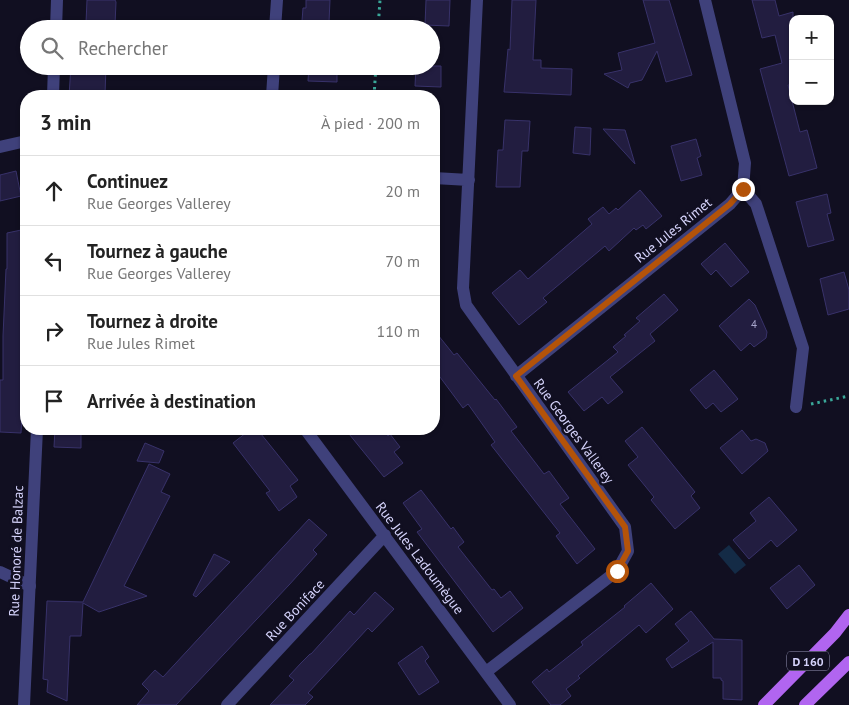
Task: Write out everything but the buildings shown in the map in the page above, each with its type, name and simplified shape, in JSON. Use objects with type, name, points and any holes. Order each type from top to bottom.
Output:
[{"type":"main road","name":"D 160","points":[[764,705],[835,633],[849,615]]},
{"type":"main road","name":"D 160","points":[[805,705],[849,662]]},
{"type":"street","points":[[56,20],[57,0]]},
{"type":"street","points":[[276,20],[277,0]]},
{"type":"street","name":"Rue Georges Vallerey","points":[[477,0],[463,288],[466,305],[625,527],[628,551],[617,571],[486,672]]},
{"type":"street","points":[[705,0],[745,163],[743,189],[756,204],[802,348],[796,407]]},
{"type":"street","points":[[53,90],[54,75]]},
{"type":"street","points":[[272,90],[273,75]]},
{"type":"street","points":[[0,146],[20,142]]},
{"type":"street","points":[[440,178],[469,180]]},
{"type":"street","name":"Rue Jules Rimet","points":[[516,376],[730,204],[743,189]]},
{"type":"street","name":"Rue Honoré de Balzac","points":[[24,705],[37,435]]},
{"type":"street","name":"Rue Jules Ladoumègue","points":[[310,435],[510,705]]},
{"type":"street","name":"Rue Boniface","points":[[227,705],[385,535]]},
{"type":"street","points":[[0,572],[30,586]]},
{"type":"path","points":[[379,20],[380,0]]},
{"type":"path","points":[[374,90],[375,75]]},
{"type":"path","points":[[796,407],[849,396]]},
{"type":"water","points":[[729,545],[746,565],[735,574],[718,554]]},
{"type":"route","points":[[617,571],[628,551],[625,527],[516,376],[730,204],[743,189]]}]
